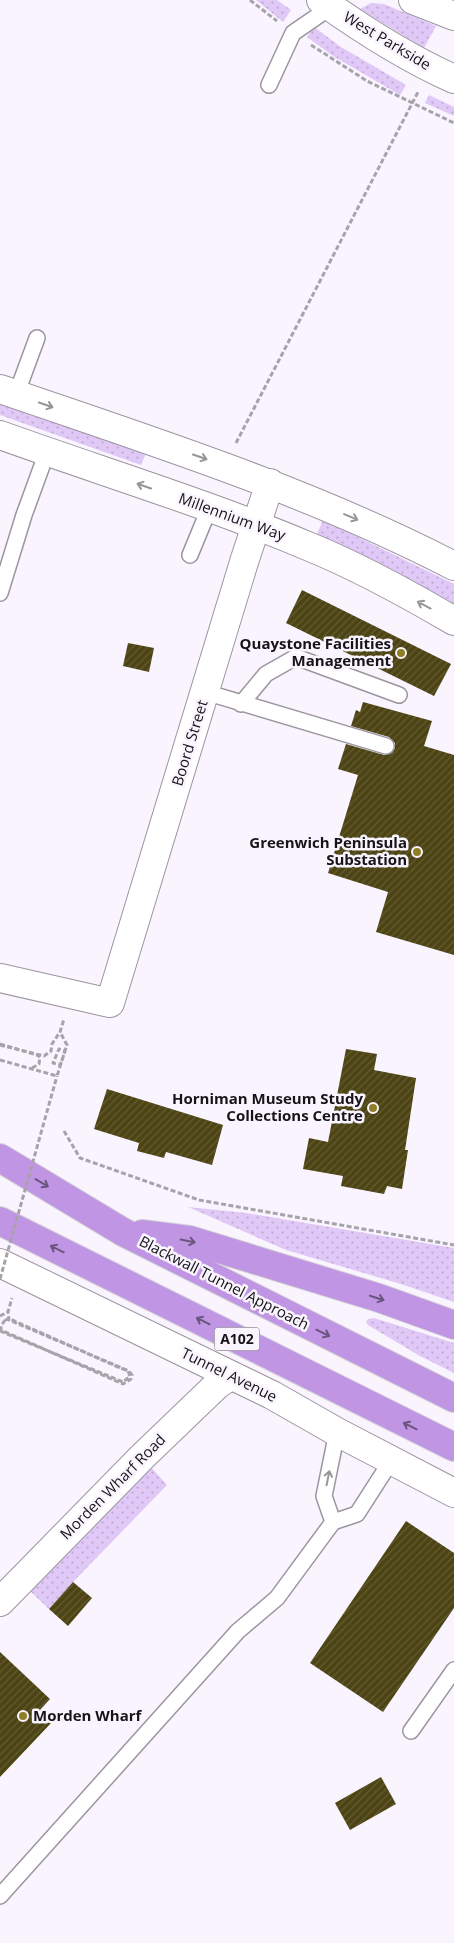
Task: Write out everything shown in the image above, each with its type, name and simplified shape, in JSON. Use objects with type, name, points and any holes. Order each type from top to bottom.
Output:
[{"type":"highway","name":"Blackwall Tunnel Approach","points":[[0,1158],[123,1232],[454,1398]]},
{"type":"highway","name":"A102","points":[[0,1221],[454,1448]]},
{"type":"highway","points":[[123,1232],[190,1240],[379,1298],[454,1325]]},
{"type":"street","points":[[413,0],[454,16]]},
{"type":"street","name":"West Parkside","points":[[331,2],[381,40],[430,69],[454,79]]},
{"type":"street","points":[[8,392],[202,457],[270,483],[356,519],[454,566]]},
{"type":"street","name":"Millennium Way","points":[[0,435],[256,525],[311,547],[377,579],[454,621]]},
{"type":"street","name":"Boord Street","points":[[70,994],[109,1009],[270,483]]},
{"type":"street","points":[[0,978],[70,994]]},
{"type":"street","name":"Tunnel Avenue","points":[[0,1263],[272,1395],[337,1432],[454,1493]]},
{"type":"street","name":"Morden Wharf Road","points":[[0,1602],[142,1457],[217,1385],[230,1376]]},
{"type":"lane","points":[[269,85],[293,32],[331,2]]},
{"type":"lane","points":[[8,392],[37,338]]},
{"type":"lane","points":[[0,593],[24,515],[47,452]]},
{"type":"lane","points":[[190,555],[209,509]]},
{"type":"lane","points":[[241,704],[266,674],[296,657],[399,695]]},
{"type":"lane","points":[[205,692],[386,746]]},
{"type":"lane","points":[[333,1522],[324,1496],[337,1432]]},
{"type":"lane","points":[[0,1896],[238,1631],[277,1598],[333,1522],[357,1514],[391,1461]]},
{"type":"lane","points":[[411,1731],[454,1670]]},
{"type":"path","points":[[250,0],[332,60],[367,81],[454,123]]},
{"type":"path","points":[[236,443],[410,108]]},
{"type":"path","points":[[0,1044],[44,1056],[51,1051],[52,1044],[60,1032],[70,994]]},
{"type":"path","points":[[0,1280],[57,1076],[65,1051],[59,1049],[54,1063],[60,1065],[63,1056],[66,1049],[67,1045],[60,1032]]},
{"type":"path","points":[[0,1044],[37,1054],[40,1057],[39,1064],[33,1068],[0,1059]]},
{"type":"path","points":[[0,1059],[57,1076]]},
{"type":"path","points":[[64,1131],[80,1158],[199,1200],[454,1245]]},
{"type":"path","points":[[0,1331],[26,1342],[44,1349],[122,1382],[130,1376],[128,1371],[10,1319],[4,1320],[1,1330],[44,1350],[123,1384],[131,1379],[132,1375],[129,1371],[124,1369],[14,1322],[9,1320],[8,1312],[15,1291]]},
{"type":"path","points":[[0,1316],[8,1312]]},
{"type":"shaded area","points":[[256,0],[277,0],[291,10],[283,22]]},
{"type":"shaded area","points":[[371,3],[384,4],[436,26],[424,48],[360,9]]},
{"type":"shaded area","points":[[314,27],[341,47],[406,85],[400,95],[333,56],[307,37]]},
{"type":"shaded area","points":[[429,95],[454,107],[454,116],[425,103]]},
{"type":"shaded area","points":[[0,402],[146,453],[141,465],[0,415]]},
{"type":"shaded area","points":[[323,520],[454,584],[454,604],[317,534]]},
{"type":"shaded area","points":[[188,1207],[246,1213],[454,1248],[454,1302],[401,1284],[286,1250]]},
{"type":"shaded area","points":[[374,1318],[454,1343],[454,1373],[420,1356],[368,1325],[366,1322],[368,1319]]},
{"type":"shaded area","points":[[149,1465],[167,1485],[49,1609],[28,1589]]},
{"type":"building","points":[[302,590],[451,664],[434,696],[286,623]]},
{"type":"building","points":[[128,643],[154,648],[149,672],[123,666]]},
{"type":"building","points":[[363,702],[432,721],[424,746],[454,755],[454,955],[376,932],[388,892],[328,873],[358,775],[338,769],[346,744],[384,755],[392,753],[395,748],[395,743],[389,737],[351,726],[356,710],[360,712]]},
{"type":"building","name":"Horniman Museum Study Collections Centre","points":[[346,1049],[377,1054],[374,1070],[416,1078],[405,1150],[408,1150],[402,1189],[387,1186],[384,1194],[341,1186],[343,1176],[303,1169],[309,1138],[328,1142]]},
{"type":"building","points":[[107,1089],[223,1125],[212,1165],[166,1152],[164,1158],[137,1151],[139,1143],[94,1129]]},
{"type":"building","points":[[406,1521],[454,1553],[454,1608],[383,1712],[310,1663]]},
{"type":"building","points":[[73,1582],[92,1598],[68,1626],[49,1609]]},
{"type":"building","name":"Morden Wharf","points":[[0,1652],[50,1699],[40,1710],[53,1721],[0,1777]]},
{"type":"building","points":[[381,1777],[396,1804],[350,1830],[335,1803]]},
{"type":"place","name":"Quaystone Facilities Management","points":[[401,653]]},
{"type":"place","name":"Greenwich Peninsula Substation","points":[[417,852]]},
{"type":"place","name":"Horniman Museum Study Collections Centre","points":[[373,1108]]},
{"type":"place","name":"Morden Wharf","points":[[23,1716]]}]
